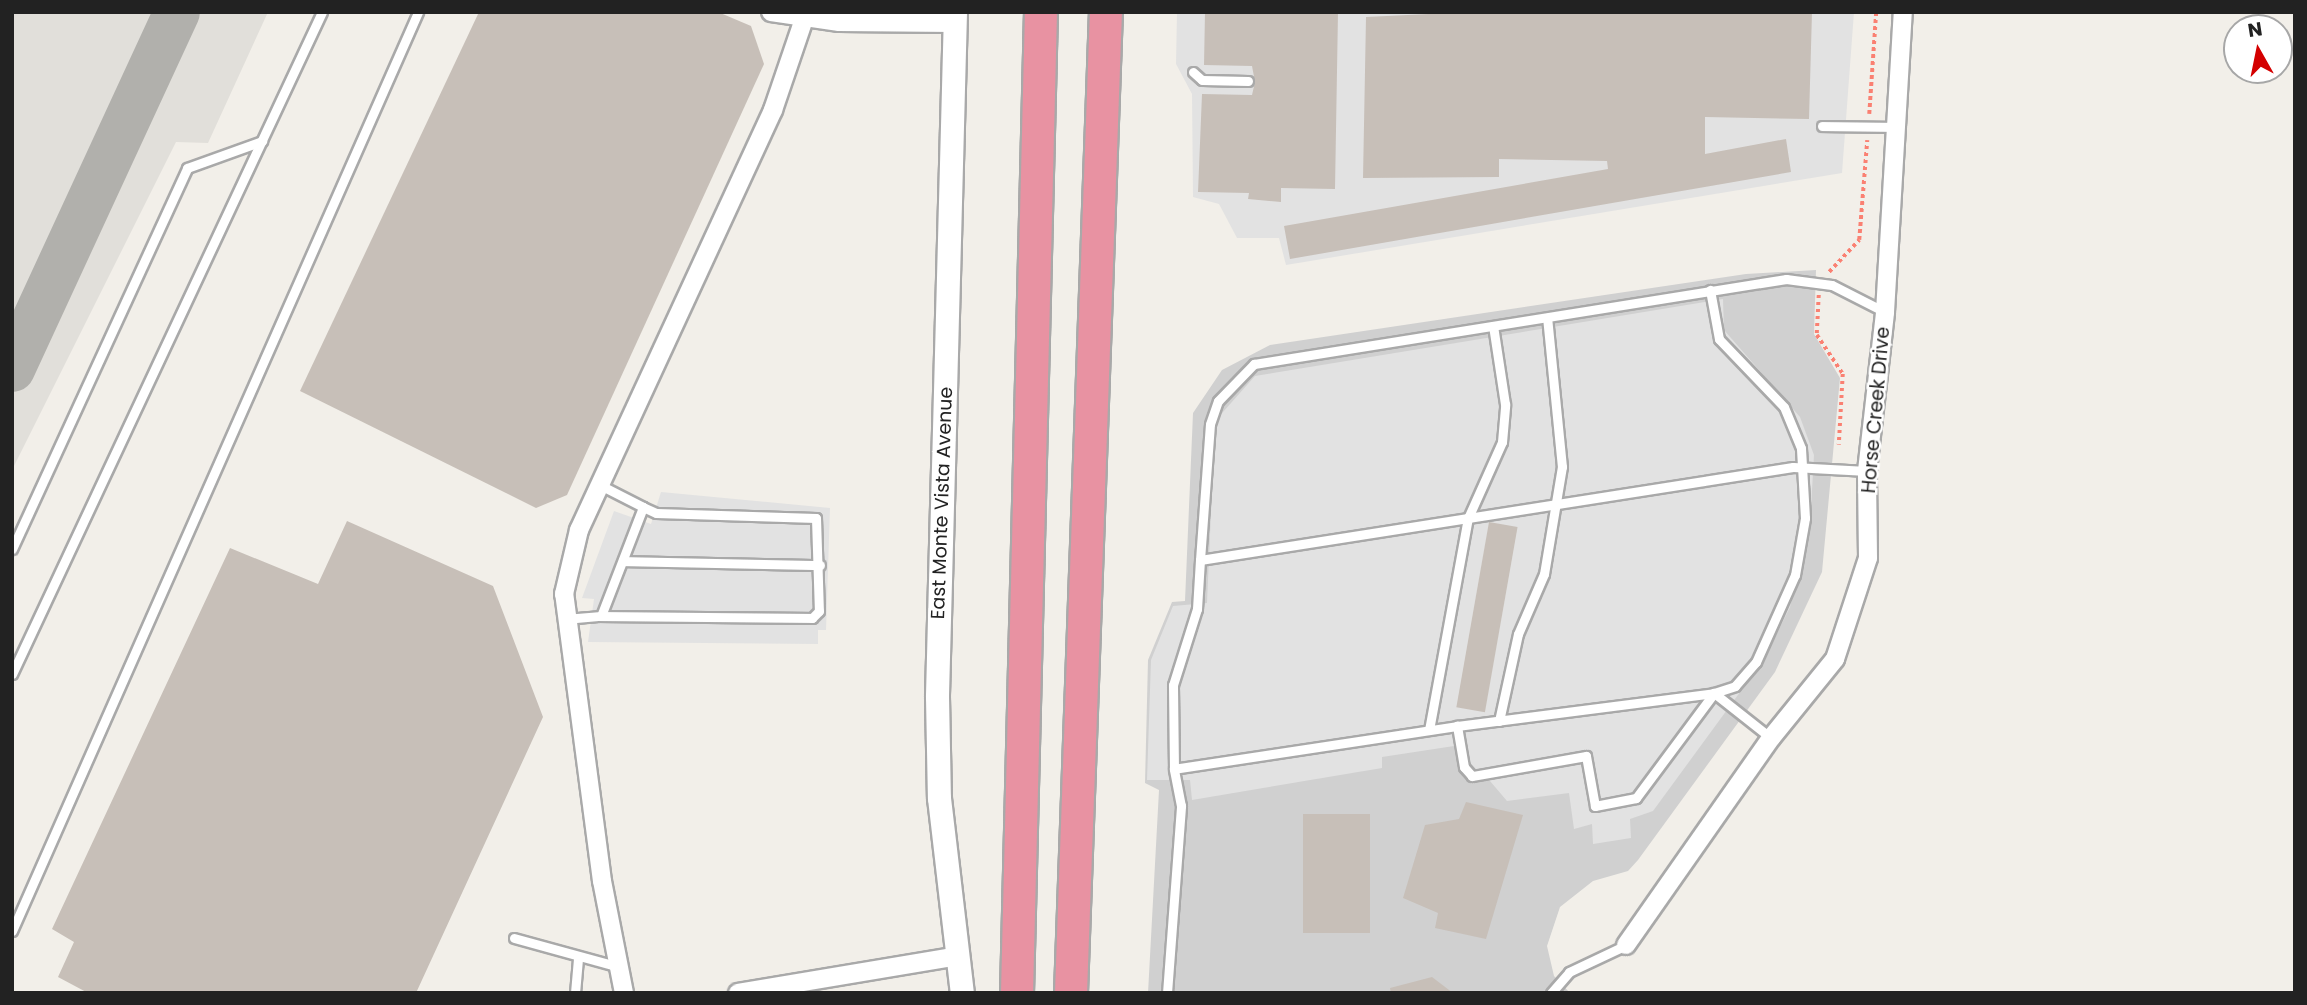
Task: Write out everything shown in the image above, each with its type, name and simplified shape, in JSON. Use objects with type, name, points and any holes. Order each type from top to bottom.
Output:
[{"type":"highway","points":[[1017,993],[1041,12]]},
{"type":"highway","points":[[1071,993],[1105,12]]},
{"type":"street","points":[[771,12],[804,19],[955,18]]},
{"type":"street","name":"Horse Creek Drive","points":[[1626,945],[1771,738],[1835,659],[1868,558],[1867,471],[1885,312],[1903,12]]},
{"type":"street","name":"East Monte Vista Avenue","points":[[955,18],[937,697],[939,798],[962,993]]},
{"type":"street","points":[[624,993],[565,619],[564,594],[579,530],[773,110],[804,19]]},
{"type":"street","points":[[738,993],[958,956]]},
{"type":"lane","points":[[12,674],[322,12]]},
{"type":"lane","points":[[12,931],[418,12]]},
{"type":"lane","points":[[1193,72],[1202,80],[1248,81]]},
{"type":"lane","points":[[1822,126],[1868,124],[1896,127]]},
{"type":"lane","points":[[12,549],[187,168],[262,141]]},
{"type":"lane","points":[[1167,993],[1181,806],[1174,769],[1173,685],[1197,609],[1210,424],[1218,401],[1254,364],[1786,279],[1823,283],[1885,312]]},
{"type":"lane","points":[[1174,769],[1457,726],[1714,693],[1745,677],[1789,594],[1805,518],[1801,447],[1784,407],[1719,339],[1710,290]]},
{"type":"lane","points":[[1499,721],[1518,634],[1544,574],[1551,504],[1562,446],[1547,318]]},
{"type":"lane","points":[[1429,730],[1468,517],[1502,442],[1505,404],[1493,326]]},
{"type":"lane","points":[[1200,560],[1801,467],[1867,471]]},
{"type":"lane","points":[[565,619],[601,616],[812,618],[819,611],[820,565],[816,517],[656,513],[600,485]]},
{"type":"lane","points":[[601,616],[643,507]]},
{"type":"lane","points":[[623,561],[820,565]]},
{"type":"lane","points":[[1457,726],[1464,767],[1472,776],[1586,756],[1595,806],[1636,798],[1714,693]]},
{"type":"lane","points":[[1714,693],[1771,738]]},
{"type":"lane","points":[[514,938],[578,958],[619,967]]},
{"type":"lane","points":[[1551,993],[1569,972],[1626,945]]},
{"type":"lane","points":[[575,993],[578,958]]},
{"type":"path","points":[[1839,445],[1844,381],[1817,335],[1823,283],[1859,240],[1876,12]]},
{"type":"shaded area","points":[[12,12],[268,12],[208,143],[176,142],[12,470]]},
{"type":"shaded area","points":[[1177,12],[1854,12],[1842,173],[1286,265],[1279,238],[1237,238],[1219,204],[1193,197],[1192,94],[1176,64]]},
{"type":"shaded area","points":[[1816,270],[1814,334],[1840,378],[1822,572],[1775,672],[1638,860],[1628,871],[1593,881],[1560,907],[1547,946],[1554,976],[1570,993],[1148,993],[1159,790],[1145,783],[1148,660],[1172,602],[1185,601],[1193,413],[1222,370],[1270,345],[1746,274]]},
{"type":"shaded area","points":[[1723,299],[1724,330],[1800,417],[1814,455],[1810,526],[1790,607],[1765,658],[1653,811],[1630,819],[1631,838],[1593,844],[1592,824],[1574,829],[1569,793],[1507,801],[1490,781],[1467,779],[1454,746],[1382,757],[1382,768],[1192,800],[1190,780],[1147,780],[1151,660],[1173,606],[1207,603],[1215,421],[1255,376]]},
{"type":"shaded area","points":[[661,492],[830,508],[826,630],[818,630],[818,644],[588,642],[594,599],[582,598],[614,511],[651,524]]},
{"type":"building","points":[[479,12],[718,12],[751,26],[764,64],[567,495],[536,508],[300,391]]},
{"type":"building","points":[[1205,12],[1338,12],[1335,189],[1281,188],[1281,202],[1248,199],[1249,193],[1198,192],[1202,94],[1252,95],[1255,82],[1252,66],[1204,65]]},
{"type":"building","points":[[1470,12],[1812,12],[1809,119],[1705,117],[1705,154],[1786,139],[1791,172],[1290,259],[1284,226],[1608,169],[1607,161],[1499,159],[1499,177],[1363,178],[1366,17]]},
{"type":"building","points":[[347,521],[493,586],[543,717],[416,993],[88,993],[58,977],[74,942],[52,929],[230,548],[318,584]]},
{"type":"building","points":[[1489,522],[1518,527],[1485,712],[1456,707]]},
{"type":"building","points":[[1466,802],[1523,815],[1486,939],[1435,928],[1438,913],[1403,898],[1425,825],[1459,819]]},
{"type":"building","points":[[1303,814],[1370,814],[1370,933],[1303,933]]},
{"type":"building","points":[[1432,977],[1453,993],[1391,993],[1390,988]]},
{"type":"taxiway","points":[[12,369],[177,12]]}]
